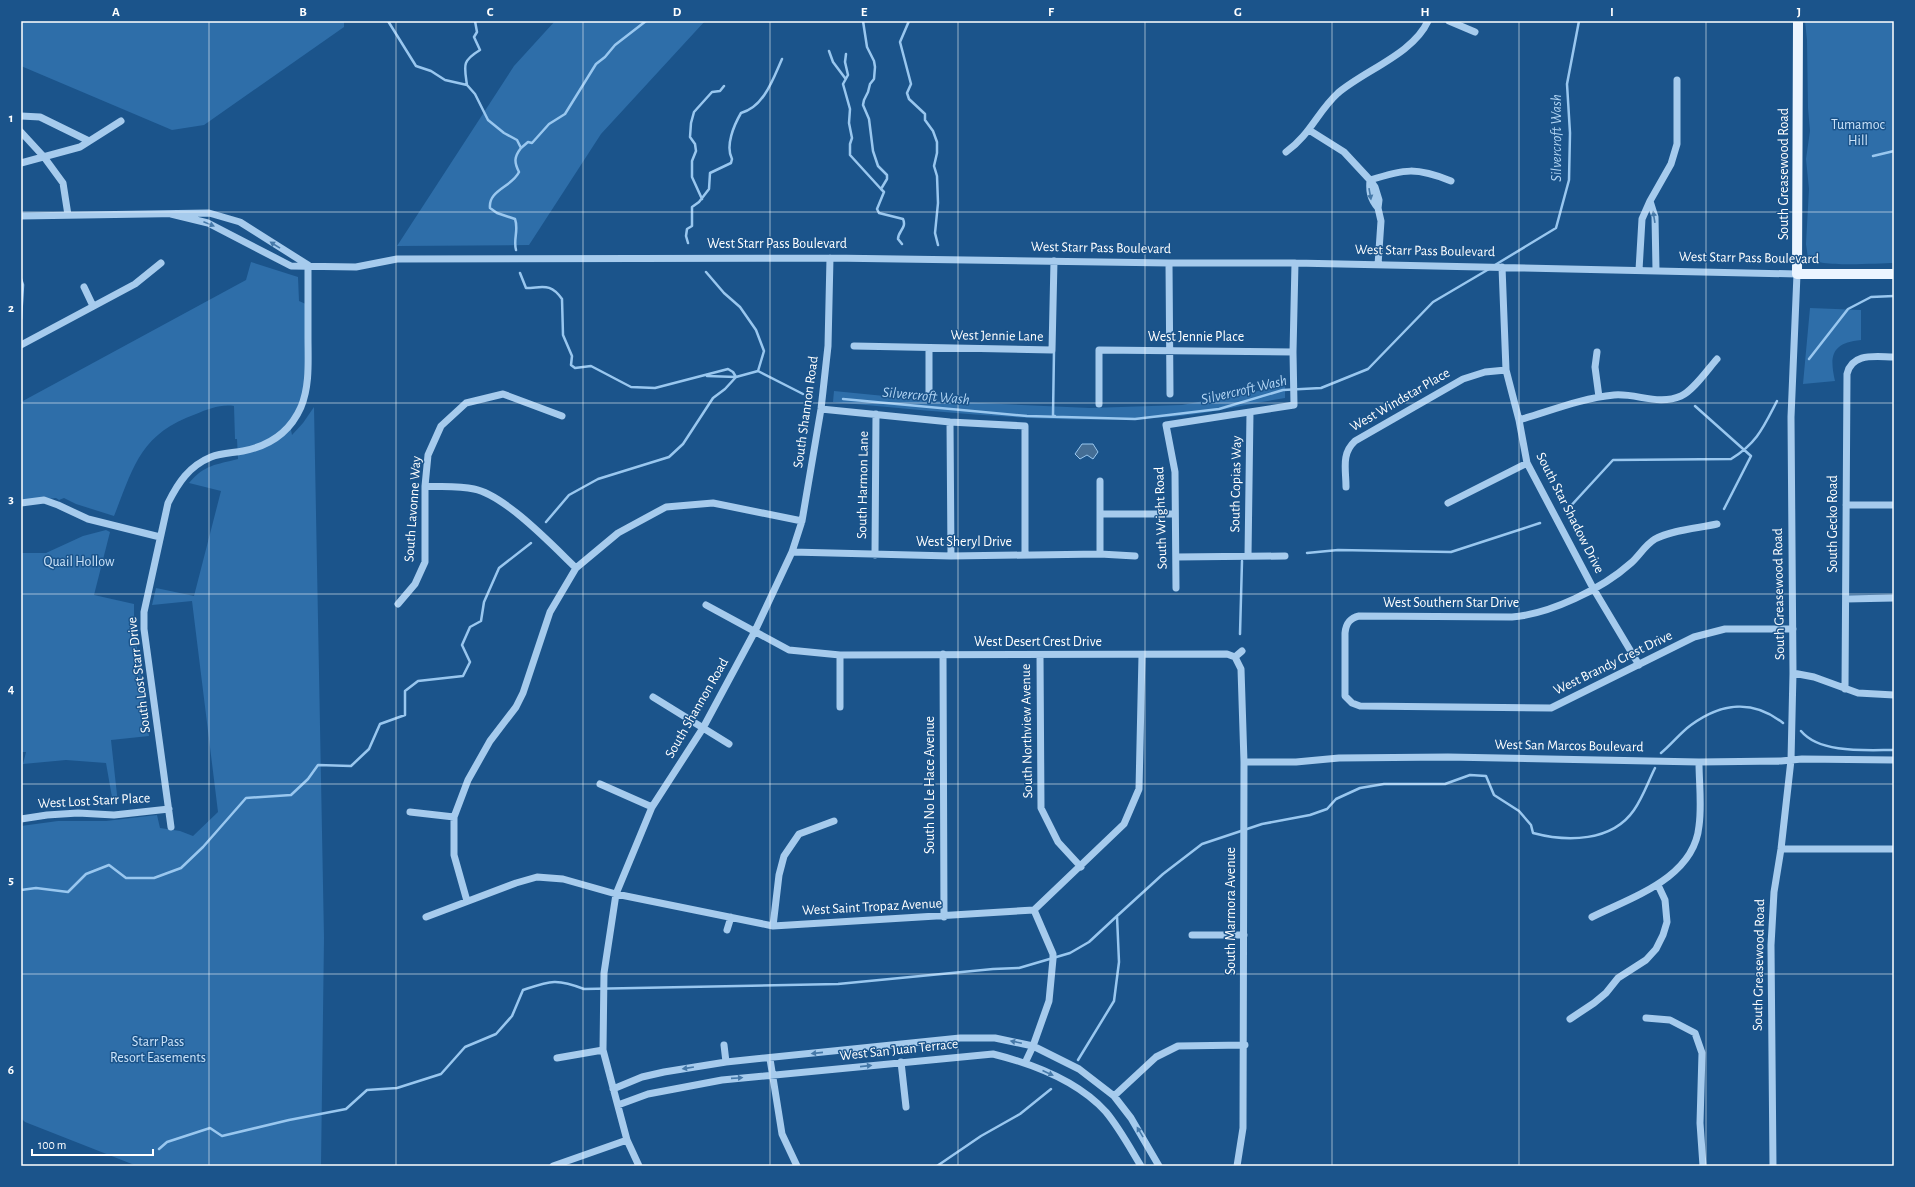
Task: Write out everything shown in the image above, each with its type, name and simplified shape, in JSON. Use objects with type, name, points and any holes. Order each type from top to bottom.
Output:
[{"type":"main road","name":"South Greasewood Road","points":[[1797,274],[1798,21]]},
{"type":"main road","name":"West Starr Pass Boulevard","points":[[1797,274],[1894,274]]},
{"type":"street","points":[[1286,152],[1299,142],[1339,93],[1406,46],[1428,21]]},
{"type":"street","points":[[1449,21],[1475,32]]},
{"type":"street","points":[[1639,270],[1642,219],[1650,201],[1671,164],[1677,144],[1677,80]]},
{"type":"street","points":[[21,116],[40,117],[89,141]]},
{"type":"street","points":[[21,163],[80,147],[121,121]]},
{"type":"street","points":[[1308,130],[1344,152],[1375,187],[1379,200],[1378,208],[1381,221],[1378,265]]},
{"type":"street","points":[[21,132],[44,157],[63,183],[68,215]]},
{"type":"street","points":[[1370,180],[1399,171],[1417,171],[1451,180]]},
{"type":"street","points":[[1650,201],[1655,217],[1656,270]]},
{"type":"street","name":"West Starr Pass Boulevard","points":[[21,216],[209,213],[240,222],[308,265]]},
{"type":"street","name":"West Starr Pass Boulevard","points":[[171,214],[208,223],[291,266],[308,265],[356,267],[397,259],[830,258],[1169,263],[1295,263],[1797,274]]},
{"type":"street","name":"West Starr Pass Boulevard","points":[[21,221],[44,215]]},
{"type":"street","points":[[1641,232],[1655,232]]},
{"type":"street","name":"South Shannon Road","points":[[639,1166],[627,1140],[604,1050],[604,973],[616,894],[652,807],[703,728],[754,633],[792,552],[802,521],[821,408],[828,346],[830,258]]},
{"type":"street","name":"West Jennie Lane","points":[[854,346],[1052,350],[1054,261]]},
{"type":"street","points":[[21,345],[135,284],[161,263]]},
{"type":"street","points":[[1169,263],[1170,394]]},
{"type":"street","points":[[1250,412],[1294,405],[1293,352],[1295,263]]},
{"type":"street","name":"South Lost Starr Drive","points":[[171,827],[144,629],[144,612],[168,503],[176,486],[188,472],[211,457],[265,445],[280,436],[292,423],[301,406],[308,381],[308,265]]},
{"type":"street","name":"South Star Shadow Drive","points":[[1502,267],[1506,370],[1519,420],[1527,463],[1593,588],[1639,665]]},
{"type":"street","name":"South Greasewood Road","points":[[1773,1166],[1771,945],[1774,892],[1781,849],[1791,760],[1793,629],[1791,417],[1797,274]]},
{"type":"street","points":[[84,287],[94,306]]},
{"type":"street","points":[[929,397],[930,348]]},
{"type":"street","name":"West Jennie Place","points":[[1099,404],[1099,350],[1293,352]]},
{"type":"street","points":[[1597,352],[1595,367],[1599,397]]},
{"type":"street","name":"South Gecko Road","points":[[1845,689],[1846,378],[1848,369],[1852,362],[1864,357],[1894,357]]},
{"type":"street","points":[[1519,420],[1599,397],[1627,395],[1655,400],[1672,399],[1687,392],[1717,359]]},
{"type":"street","name":"West Windstar Place","points":[[1346,487],[1346,446],[1463,379],[1485,372],[1506,370]]},
{"type":"street","name":"South Lavonne Way","points":[[398,604],[415,584],[425,562],[425,486],[428,454],[441,426],[466,402],[503,394],[562,416]]},
{"type":"street","points":[[821,408],[950,422],[1025,426],[1025,555]]},
{"type":"street","name":"South Wright Road","points":[[1176,588],[1174,514],[1175,472],[1166,425],[1250,412]]},
{"type":"street","name":"South Copias Way","points":[[1248,556],[1250,412]]},
{"type":"street","name":"South Harmon Lane","points":[[875,555],[876,414]]},
{"type":"street","points":[[950,422],[951,556]]},
{"type":"street","points":[[1448,503],[1527,463]]},
{"type":"street","points":[[1100,481],[1100,554]]},
{"type":"street","points":[[425,486],[475,489],[498,500],[533,526],[576,568]]},
{"type":"street","points":[[21,503],[44,500],[88,519],[160,537]]},
{"type":"street","points":[[467,901],[454,855],[454,817],[468,780],[490,741],[516,707],[523,693],[550,612],[576,568],[618,533],[666,507],[713,503],[802,521]]},
{"type":"street","points":[[1846,505],[1894,505]]},
{"type":"street","points":[[1100,514],[1174,514]]},
{"type":"street","name":"West Southern Star Drive","points":[[1346,703],[1344,692],[1345,632],[1349,616],[1512,617],[1531,615],[1554,608],[1593,588],[1631,563],[1644,548],[1655,539],[1669,534],[1717,524]]},
{"type":"street","name":"West Sheryl Drive","points":[[792,552],[951,556],[1100,554],[1135,556]]},
{"type":"street","points":[[1176,557],[1285,556]]},
{"type":"street","points":[[1846,599],[1894,598]]},
{"type":"street","name":"West Desert Crest Drive","points":[[706,605],[754,633],[789,650],[840,655],[1227,654],[1235,657]]},
{"type":"street","name":"West Brandy Crest Drive","points":[[1346,703],[1360,706],[1551,708],[1694,637],[1725,629],[1793,629]]},
{"type":"street","points":[[1235,657],[1242,651]]},
{"type":"street","name":"South No Le Hace Avenue","points":[[943,654],[944,916]]},
{"type":"street","points":[[840,655],[840,706]]},
{"type":"street","name":"South Northview Avenue","points":[[1040,655],[1041,808],[1058,842],[1081,867]]},
{"type":"street","points":[[1025,1063],[1034,1046],[1049,1001],[1053,954],[1034,910],[1081,867],[1124,824],[1139,789],[1142,655]]},
{"type":"street","name":"South Marmora Avenue","points":[[1235,657],[1242,669],[1244,762],[1243,1128],[1237,1166]]},
{"type":"street","points":[[1793,673],[1814,677],[1858,693],[1894,695]]},
{"type":"street","points":[[653,697],[730,744]]},
{"type":"street","name":"West San Marcos Boulevard","points":[[1244,762],[1296,762],[1339,758],[1441,757],[1699,762],[1894,760]]},
{"type":"street","points":[[1592,917],[1658,885],[1669,877],[1683,863],[1693,845],[1699,827],[1699,762]]},
{"type":"street","points":[[600,784],[652,807]]},
{"type":"street","name":"West Lost Starr Place","points":[[21,819],[47,815],[78,813],[114,815],[169,809]]},
{"type":"street","points":[[410,812],[454,817]]},
{"type":"street","points":[[773,926],[778,875],[784,856],[799,834],[834,821]]},
{"type":"street","points":[[1781,849],[1894,849]]},
{"type":"street","name":"West Saint Tropaz Avenue","points":[[426,917],[516,883],[537,877],[563,879],[616,894],[773,926],[1034,910]]},
{"type":"street","points":[[1570,1019],[1594,1003],[1606,993],[1618,978],[1646,960],[1656,949],[1663,935],[1667,922],[1665,900],[1658,885]]},
{"type":"street","points":[[727,930],[731,917]]},
{"type":"street","points":[[1192,935],[1244,936]]},
{"type":"street","points":[[1646,1018],[1670,1020],[1695,1033],[1702,1054],[1700,1123],[1703,1166]]},
{"type":"street","name":"West San Juan Terrace","points":[[613,1089],[657,1074],[726,1062],[770,1059],[960,1038],[995,1038],[1034,1046],[1079,1069],[1114,1096],[1131,1118],[1159,1166]]},
{"type":"street","points":[[724,1045],[726,1062]]},
{"type":"street","points":[[1114,1096],[1156,1057],[1178,1046],[1244,1045]]},
{"type":"street","points":[[557,1058],[604,1050]]},
{"type":"street","name":"West San Juan Terrace","points":[[618,1105],[648,1094],[668,1089],[722,1080],[993,1054],[1025,1063],[1070,1082],[1092,1099],[1114,1123],[1141,1166]]},
{"type":"street","points":[[770,1059],[782,1134],[796,1166]]},
{"type":"street","points":[[901,1062],[906,1107]]},
{"type":"street","points":[[553,1166],[627,1140]]},
{"type":"green space","points":[[21,21],[344,21],[344,27],[204,125],[172,130],[21,66]]},
{"type":"green space","points":[[555,21],[705,21],[601,134],[529,245],[397,246],[514,66]]},
{"type":"green space","name":"Tumamoc Hill","points":[[1805,21],[1894,21],[1894,263],[1836,264],[1814,261],[1808,258],[1806,244],[1809,189],[1806,159],[1810,131]]},
{"type":"green space","name":"Starr Pass Resort Easements","points":[[251,262],[298,277],[299,301],[308,305],[306,387],[290,425],[292,435],[303,423],[314,407],[324,938],[321,1166],[137,1166],[25,1122],[21,1118],[21,826],[58,821],[106,821],[157,815],[160,828],[180,831],[193,836],[218,812],[192,601],[152,605],[156,588],[194,596],[221,491],[189,483],[200,472],[211,466],[238,459],[237,439],[235,439],[234,406],[215,407],[177,422],[162,431],[151,442],[134,467],[114,516],[76,504],[64,498],[59,500],[56,498],[21,502],[21,402],[246,280]]},
{"type":"green space","points":[[1810,308],[1861,310],[1861,340],[1838,347],[1833,357],[1832,364],[1835,381],[1803,384]]},
{"type":"green space","points":[[1285,386],[1285,398],[1183,416],[1127,419],[1001,416],[833,402],[834,391],[935,401],[1090,408],[1182,405]]},
{"type":"green space","name":"Quail Hollow","points":[[106,530],[110,532],[94,595],[134,604],[134,626],[149,736],[111,740],[118,804],[113,803],[106,763],[66,760],[23,764],[26,752],[21,752],[21,553],[46,553],[83,536]]},
{"type":"shaded area","points":[[1082,444],[1093,444],[1098,452],[1093,459],[1087,455],[1080,459],[1075,454]]},
{"type":"waterway","points":[[388,21],[416,66],[431,71],[445,80],[467,85],[475,94],[488,120],[504,133],[517,140],[521,148],[517,154],[516,160],[516,165],[519,172],[516,177],[496,193],[490,202],[490,208],[497,213],[515,219],[516,250]]},
{"type":"waterway","points":[[467,85],[465,73],[467,61],[480,50],[474,37],[477,32],[475,21]]},
{"type":"waterway","points":[[521,148],[528,142],[532,143],[549,124],[565,114],[596,64],[605,57],[615,45],[646,21]]},
{"type":"waterway","points":[[863,21],[867,47],[874,61],[875,67],[874,79],[870,84],[863,105],[869,119],[873,151],[878,166],[887,175],[887,179],[881,189],[884,192],[877,209],[879,213],[903,219],[904,225],[898,236],[898,239],[902,244]]},
{"type":"waterway","points":[[909,21],[900,42],[911,84],[907,93],[909,99],[925,114],[925,120],[933,131],[937,142],[937,153],[934,166],[937,176],[938,203],[935,233],[938,245]]},
{"type":"waterway","name":"Silvercroft Wash","points":[[1495,265],[1556,228],[1569,180],[1570,133],[1567,84],[1579,21]]},
{"type":"waterway","points":[[829,51],[833,62],[845,78]]},
{"type":"waterway","points":[[846,54],[845,62],[848,75],[843,84],[850,109],[849,123],[852,138],[850,144],[850,155],[881,189]]},
{"type":"waterway","points":[[688,243],[686,236],[687,229],[692,226],[692,207],[699,202],[709,189],[710,173],[731,163],[732,159],[729,148],[733,129],[738,118],[741,113],[749,110],[762,99],[782,59]]},
{"type":"waterway","points":[[702,199],[692,177],[692,161],[696,151],[695,144],[690,137],[691,123],[694,112],[712,92],[720,91],[724,86]]},
{"type":"waterway","points":[[1873,156],[1894,151]]},
{"type":"waterway","name":"Silvercroft Wash","points":[[843,399],[1027,416],[1135,419],[1219,409],[1283,390],[1321,388],[1368,369],[1433,302],[1489,269]]},
{"type":"waterway","points":[[706,272],[724,293],[740,307],[756,330],[764,351],[758,371]]},
{"type":"waterway","points":[[520,273],[526,288],[550,288],[554,290],[562,299],[563,335],[572,356],[571,365],[575,368],[591,366],[631,387],[655,388],[728,369],[733,372],[736,377]]},
{"type":"waterway","points":[[21,279],[23,285],[21,319]]},
{"type":"waterway","points":[[1809,359],[1848,309],[1871,297],[1894,296]]},
{"type":"waterway","points":[[1054,351],[1053,415],[1055,416]]},
{"type":"waterway","name":"Silvercroft Wash","points":[[546,522],[569,495],[598,479],[669,457],[683,444],[713,398],[725,389],[736,377],[758,371],[803,394]]},
{"type":"waterway","points":[[707,376],[736,377]]},
{"type":"waterway","points":[[1567,510],[1613,460],[1731,459],[1753,441],[1763,427],[1777,401]]},
{"type":"waterway","points":[[1695,406],[1751,456],[1724,509]]},
{"type":"waterway","points":[[1307,553],[1338,550],[1451,552],[1540,523]]},
{"type":"waterway","name":"Silvercroft Wash","points":[[21,890],[36,888],[68,892],[86,874],[109,865],[126,878],[154,878],[181,868],[203,847],[246,798],[291,795],[308,779],[318,765],[351,766],[369,749],[380,724],[405,715],[405,691],[418,681],[463,676],[470,662],[462,645],[470,627],[481,621],[484,602],[499,568],[531,543]]},
{"type":"waterway","points":[[1240,634],[1242,561]]},
{"type":"waterway","points":[[1661,753],[1691,725],[1702,718],[1725,708],[1749,707],[1772,715],[1783,723]]},
{"type":"waterway","points":[[1801,731],[1809,738],[1820,744],[1832,747],[1858,750],[1894,750]]},
{"type":"waterway","points":[[1078,1060],[1114,1001],[1119,962],[1117,916],[1163,874],[1202,844],[1262,824],[1310,815],[1327,809],[1336,799],[1360,788],[1384,784],[1445,784],[1470,775],[1486,776],[1494,795],[1519,811],[1531,825],[1533,833],[1560,838],[1588,837],[1601,834],[1625,821],[1643,795],[1655,768]]},
{"type":"waterway","points":[[159,1149],[167,1142],[210,1128],[222,1136],[289,1120],[346,1109],[367,1090],[397,1088],[441,1074],[465,1047],[496,1034],[512,1016],[523,990],[540,984],[560,982],[584,989],[838,984],[993,969],[1019,968],[1070,953],[1089,942],[1117,916]]},
{"type":"waterway","points":[[937,1166],[981,1136],[1020,1114],[1051,1089]]}]
